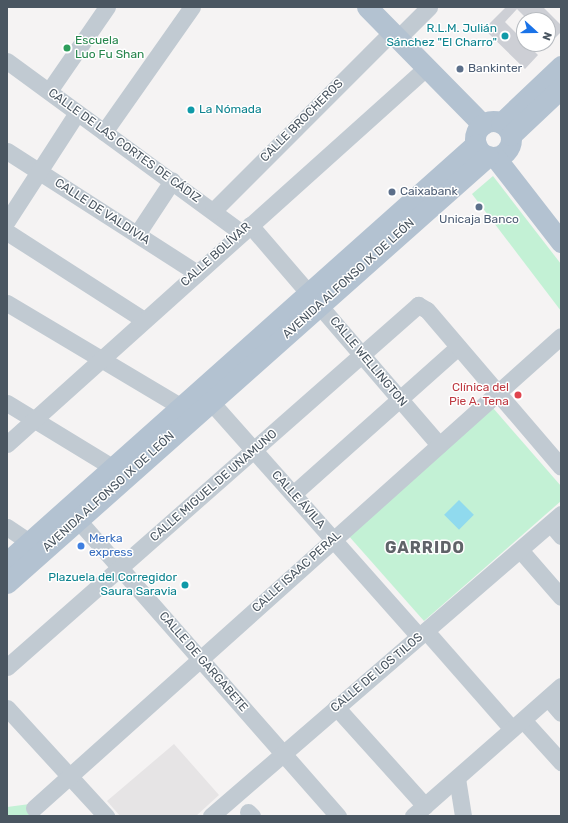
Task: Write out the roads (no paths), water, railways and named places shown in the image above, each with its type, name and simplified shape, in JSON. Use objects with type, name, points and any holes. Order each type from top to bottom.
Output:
[{"type":"main road","points":[[367,7],[426,67],[495,141],[561,219]]},
{"type":"main road","name":"AVENIDA ALFONSO IX DE LEÓN","points":[[495,141],[561,66]]},
{"type":"main road","name":"AVENIDA ALFONSO IX DE LEÓN","points":[[7,562],[29,542],[72,514],[315,298],[495,141],[561,88]]},
{"type":"main road","points":[[495,141],[561,242]]},
{"type":"main road","name":"AVENIDA ALFONSO IX DE LEÓN","points":[[7,583],[72,514],[112,468],[180,406],[205,396]]},
{"type":"street","points":[[49,91],[107,7]]},
{"type":"street","points":[[104,132],[192,7]]},
{"type":"street","name":"CALLE BROCHEROS","points":[[213,211],[395,35],[429,7]]},
{"type":"street","name":"CALLE DE LAS CORTES DE CÁDIZ","points":[[7,61],[213,211],[246,228]]},
{"type":"street","name":"CALLE BOLÍVAR","points":[[7,444],[426,67]]},
{"type":"street","points":[[7,221],[77,113]]},
{"type":"street","name":"CALLE DE VALDIVIA","points":[[7,151],[197,273]]},
{"type":"street","points":[[137,234],[172,181]]},
{"type":"street","name":"CALLE WELLINGTON","points":[[246,228],[315,298],[439,444]]},
{"type":"street","points":[[7,232],[144,320]]},
{"type":"street","points":[[7,303],[180,406]]},
{"type":"street","name":"CALLE MIGUEL DE UNAMUNO","points":[[7,667],[362,354],[420,305],[458,348]]},
{"type":"street","name":"CALLE ISAAC PERAL","points":[[34,808],[561,336]]},
{"type":"street","points":[[293,494],[458,348],[498,392],[561,466]]},
{"type":"street","name":"CALLE ÁVILA","points":[[205,396],[333,539],[422,633],[518,725],[561,762]]},
{"type":"street","points":[[7,403],[112,468]]},
{"type":"street","name":"CALLE DE GARGABETE","points":[[72,514],[284,753],[292,768],[338,816]]},
{"type":"street","name":"CALLE DE LOS TILOS","points":[[212,816],[422,633],[521,551],[558,525]]},
{"type":"street","points":[[7,527],[29,542]]},
{"type":"street","points":[[521,551],[561,597]]},
{"type":"street","points":[[336,707],[419,811],[561,686]]},
{"type":"street","points":[[548,698],[561,713]]},
{"type":"street","points":[[7,708],[67,777],[106,816]]},
{"type":"street","points":[[457,778],[463,816]]},
{"type":"water","points":[[459,500],[474,515],[459,530],[444,515]]},
{"type":"place","name":"R.L.M. Julián Sánchez \"El Charro\"","points":[[505,36]]},
{"type":"place","name":"Escuela Luo Fu Shan","points":[[67,48]]},
{"type":"place","name":"Bankinter","points":[[460,69]]},
{"type":"place","name":"La Nómada","points":[[191,110]]},
{"type":"place","name":"Caixabank","points":[[392,192]]},
{"type":"place","name":"Unicaja Banco","points":[[479,207]]},
{"type":"place","name":"Clínica del Pie A. Tena","points":[[518,395]]},
{"type":"place","name":"Merka express","points":[[81,546]]},
{"type":"place","name":"Plazuela del Corregidor Saura Saravia","points":[[185,585]]},
{"type":"district","name":"GARRIDO","points":[[425,548]]}]
